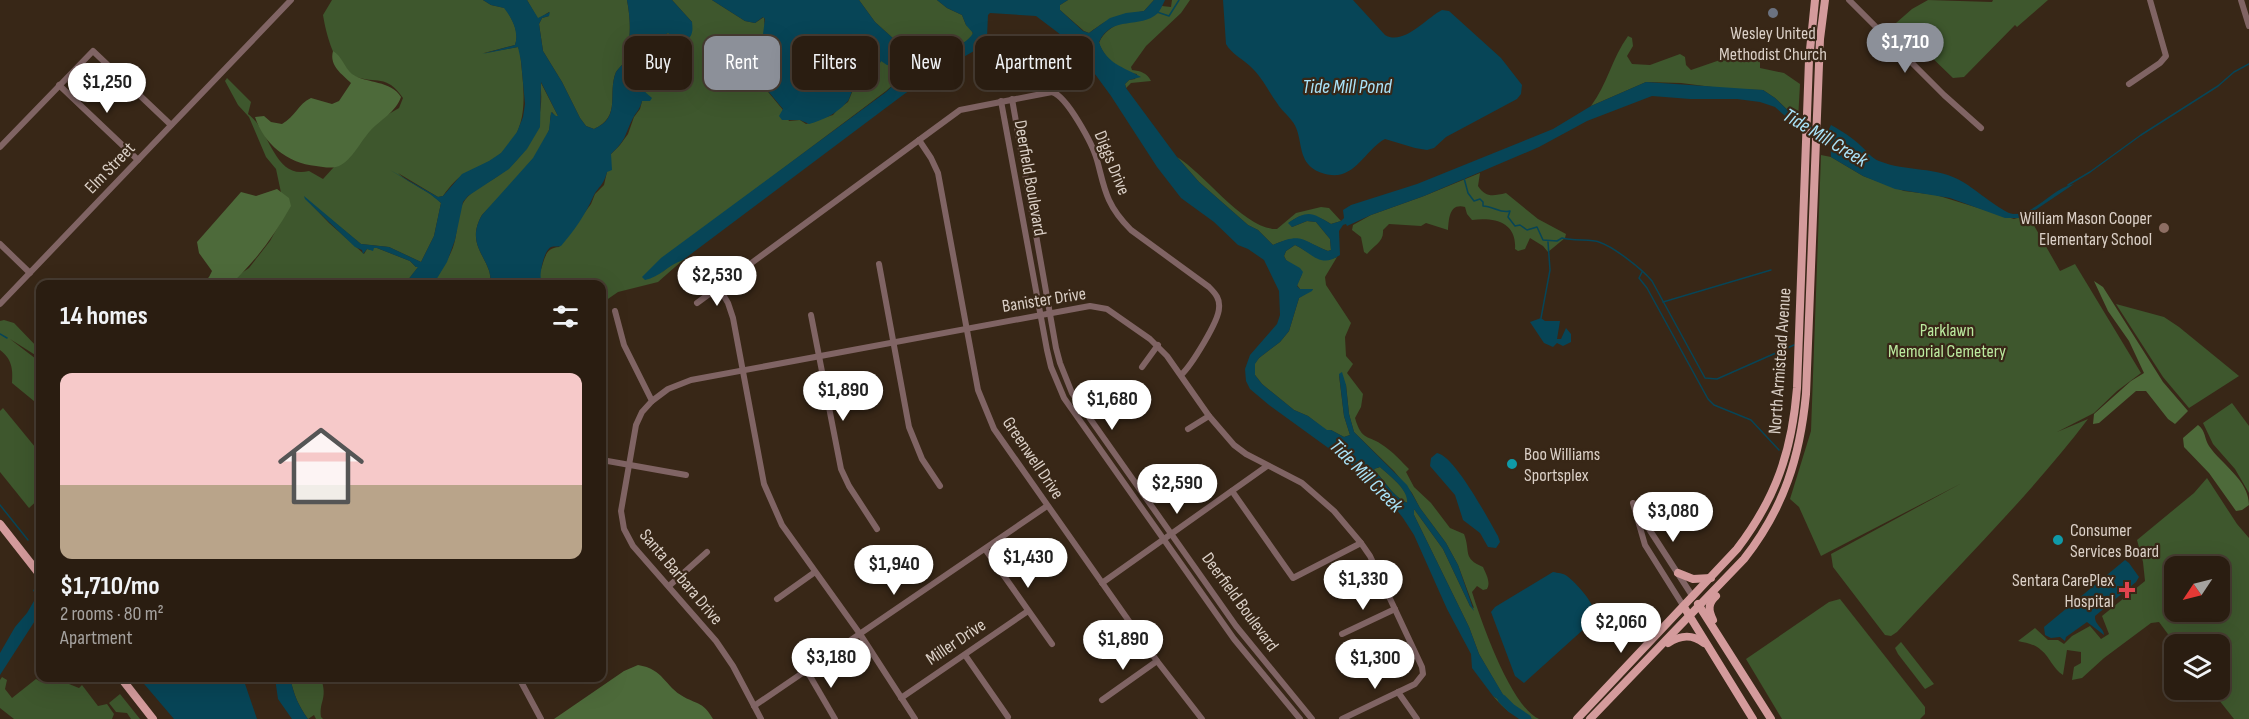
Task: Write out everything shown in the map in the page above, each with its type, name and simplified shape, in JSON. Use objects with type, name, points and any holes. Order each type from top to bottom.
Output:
[{"type":"main road","name":"North Armistead Avenue","points":[[1577,719],[1711,578],[1743,541],[1758,518],[1782,468],[1792,435],[1797,388],[1810,40],[1815,0]]},
{"type":"main road","name":"North Armistead Avenue","points":[[1590,719],[1725,580],[1755,544],[1779,503],[1791,473],[1802,435],[1806,394],[1820,39],[1825,0]]},
{"type":"main road","points":[[0,524],[36,570]]},
{"type":"main road","points":[[1677,573],[1693,579],[1711,578]]},
{"type":"main road","points":[[1725,580],[1711,601],[1710,614],[1751,686]]},
{"type":"main road","points":[[1693,597],[1771,719]]},
{"type":"main road","points":[[1683,607],[1753,719]]},
{"type":"main road","points":[[1657,650],[1687,636],[1700,640],[1710,648]]},
{"type":"main road","points":[[124,682],[153,719]]},
{"type":"street","name":"Elm Street","points":[[0,304],[291,0]]},
{"type":"street","points":[[1849,0],[1944,95],[1981,128]]},
{"type":"street","points":[[2129,84],[2160,63],[2166,56],[2150,0]]},
{"type":"street","points":[[2241,0],[2249,26]]},
{"type":"street","points":[[0,147],[93,51],[171,125]]},
{"type":"street","points":[[59,85],[138,160]]},
{"type":"street","name":"Diggs Drive","points":[[697,303],[960,110],[1048,92],[1056,93],[1094,150],[1106,193],[1117,214],[1131,230],[1209,287],[1218,298],[1220,306],[1216,319],[1189,368],[1181,375]]},
{"type":"street","name":"Deerfield Boulevard","points":[[1012,99],[1050,314],[1060,363],[1072,393],[1236,626],[1312,719]]},
{"type":"street","name":"Deerfield Boulevard","points":[[1000,101],[1040,316],[1051,367],[1064,398],[1234,639],[1300,719]]},
{"type":"street","name":"Greenwell Drive","points":[[919,140],[932,158],[938,173],[978,390],[987,414],[1003,443],[1047,506],[1157,661],[1202,719]]},
{"type":"street","points":[[0,244],[30,273]]},
{"type":"street","points":[[879,264],[909,427],[922,459],[940,486]]},
{"type":"street","points":[[718,288],[728,303],[733,318],[769,497],[782,525],[860,634],[915,719]]},
{"type":"street","name":"Banister Drive","points":[[652,401],[668,389],[684,382],[742,370],[1090,306],[1107,309],[1158,345],[1209,416],[1234,445],[1311,490],[1362,543],[1422,667],[1423,674],[1420,679],[1398,692]]},
{"type":"street","points":[[615,311],[624,345],[652,401]]},
{"type":"street","points":[[811,315],[841,470],[877,529]]},
{"type":"street","points":[[1142,366],[1158,345]]},
{"type":"street","name":"Santa Barbara Drive","points":[[652,401],[642,412],[636,425],[621,511],[624,529],[633,546],[721,647],[761,719]]},
{"type":"street","points":[[1188,429],[1209,416]]},
{"type":"street","points":[[606,460],[686,475]]},
{"type":"street","points":[[1102,584],[1267,466]]},
{"type":"street","points":[[1232,491],[1293,578],[1362,543]]},
{"type":"street","points":[[1683,607],[1645,544],[1633,503],[1693,597]]},
{"type":"street","points":[[754,706],[1047,506]]},
{"type":"street","points":[[985,549],[1052,644]]},
{"type":"street","points":[[669,586],[707,552]]},
{"type":"street","points":[[777,599],[815,572]]},
{"type":"street","points":[[1342,634],[1395,609]]},
{"type":"street","name":"Miller Drive","points":[[901,698],[1028,611]]},
{"type":"street","points":[[965,655],[1008,717]]},
{"type":"street","points":[[1102,700],[1157,661]]},
{"type":"street","points":[[807,671],[835,719]]},
{"type":"street","points":[[521,682],[541,719]]},
{"type":"street","points":[[1342,719],[1398,692],[1417,719]]},
{"type":"green space","points":[[332,0],[483,0],[491,5],[505,8],[516,30],[515,45],[484,53],[518,47],[524,98],[519,126],[504,151],[459,178],[443,196],[438,197],[398,173],[441,203],[434,236],[421,262],[389,247],[361,244],[305,198],[364,254],[367,249],[373,250],[373,247],[410,261],[416,267],[419,266],[408,280],[231,280],[249,268],[270,241],[280,223],[283,202],[276,169],[266,157],[249,117],[238,105],[225,81],[227,78],[251,102],[248,114],[256,122],[280,161],[297,172],[309,171],[323,179],[375,122],[399,108],[403,98],[386,82],[362,79],[347,72],[341,66],[332,49],[323,15]]},
{"type":"green space","points":[[527,0],[627,0],[629,36],[624,36],[624,60],[616,72],[611,111],[603,124],[594,129],[586,126],[580,118],[543,51],[539,24],[542,18],[549,16],[549,12],[538,19]]},
{"type":"green space","points":[[672,0],[712,0],[745,21],[755,23],[764,17],[763,36],[704,36],[704,90],[766,90],[789,121],[800,120],[806,124],[833,115],[848,102],[853,90],[878,90],[878,64],[881,61],[890,59],[890,87],[708,225],[662,273],[672,263],[683,260],[658,282],[618,292],[606,300],[606,280],[536,280],[548,252],[559,247],[591,204],[595,194],[604,185],[611,154],[628,134],[642,101],[648,97],[646,90],[692,90],[692,36],[686,36],[692,22]]},
{"type":"green space","points":[[859,0],[937,0],[962,15],[973,35],[963,44],[963,36],[890,36],[875,22]]},
{"type":"green space","points":[[1068,0],[1154,0],[1144,11],[1115,18],[1089,33],[1060,10],[1060,5]]},
{"type":"green space","points":[[1172,0],[1190,0],[1181,13],[1146,46],[1131,67],[1132,70],[1146,74],[1151,81],[1131,83],[1126,88],[1125,84],[1135,79],[1137,74],[1114,63],[1101,49],[1099,43],[1103,36],[1116,25],[1158,12],[1162,6],[1171,7]]},
{"type":"green space","points":[[1928,0],[1992,2],[1993,0],[2048,0],[2017,27],[2015,25],[1964,77],[1953,78],[1896,23],[1912,9]]},
{"type":"green space","points":[[1628,36],[1632,38],[1633,46],[1627,56],[1632,64],[1650,65],[1680,54],[1685,57],[1686,65],[1691,70],[1720,60],[1749,62],[1756,51],[1760,53],[1760,68],[1784,73],[1800,84],[1798,120],[1763,90],[1728,89],[1681,83],[1646,82],[1591,106]]},
{"type":"green space","points":[[333,51],[352,74],[385,85],[401,97],[395,107],[370,131],[344,163],[328,168],[305,164],[286,156],[264,136],[255,117],[264,116],[271,122],[282,124],[311,98],[332,104],[339,101],[351,83],[335,65]]},
{"type":"green space","points":[[540,81],[558,116],[556,117],[552,112],[549,130],[538,154],[482,215],[477,226],[478,245],[488,268],[490,280],[436,280],[453,246],[462,204],[468,196],[509,167],[527,147],[538,122]]},
{"type":"green space","name":"Parklawn Memorial Cemetery","points":[[1821,155],[1831,157],[1863,176],[1904,191],[1936,195],[2014,219],[2028,215],[2060,271],[2075,264],[2141,373],[2117,391],[2094,413],[2057,432],[2088,419],[1971,554],[1891,636],[1885,635],[1833,567],[1831,554],[1962,483],[1821,556],[1799,507],[1790,499],[1811,431]]},
{"type":"green space","points":[[1177,157],[1239,211],[1265,227],[1277,229],[1296,213],[1321,207],[1329,208],[1341,221],[1331,224],[1315,216],[1305,215],[1289,223],[1292,227],[1307,221],[1316,222],[1330,239],[1331,250],[1328,251],[1296,239],[1273,245],[1199,182]]},
{"type":"green space","points":[[1480,173],[1478,186],[1484,193],[1494,195],[1506,193],[1538,219],[1566,234],[1565,238],[1548,252],[1530,238],[1525,249],[1518,251],[1515,249],[1515,240],[1508,227],[1488,219],[1472,220],[1465,207],[1460,206],[1451,213],[1448,230],[1426,223],[1421,226],[1389,224],[1383,230],[1382,238],[1378,243],[1367,254],[1364,252],[1361,237],[1352,230],[1353,225],[1371,215]]},
{"type":"green space","points":[[277,189],[289,198],[291,206],[264,248],[235,280],[206,280],[212,271],[199,253],[197,242],[241,192],[256,196]]},
{"type":"green space","points":[[1295,245],[1321,258],[1337,257],[1325,277],[1326,285],[1351,323],[1345,337],[1346,356],[1353,364],[1347,373],[1363,394],[1361,407],[1355,418],[1360,431],[1397,457],[1409,469],[1406,472],[1414,487],[1431,503],[1450,528],[1464,534],[1468,554],[1472,561],[1483,567],[1488,578],[1487,589],[1483,590],[1477,586],[1472,592],[1498,662],[1518,698],[1528,711],[1539,719],[1524,718],[1513,714],[1493,696],[1510,707],[1479,654],[1469,627],[1414,515],[1414,509],[1443,549],[1470,606],[1474,608],[1458,565],[1412,493],[1394,471],[1354,432],[1349,414],[1346,385],[1339,375],[1344,416],[1350,435],[1344,437],[1331,430],[1327,431],[1308,416],[1294,410],[1262,384],[1255,375],[1255,363],[1280,342],[1289,331],[1299,298],[1313,289],[1300,289],[1297,285],[1302,274],[1284,256],[1286,251]]},
{"type":"green space","points":[[2094,281],[2103,287],[2163,382],[2188,411],[2175,424],[2168,419],[2146,391],[2136,391],[2099,423],[2093,424],[2094,414],[2131,381],[2144,373],[2129,341],[2108,311]]},
{"type":"green space","points":[[2116,304],[2164,317],[2239,376],[2189,408],[2163,377]]},
{"type":"green space","points":[[0,321],[14,323],[36,346],[36,355],[10,339],[36,359],[36,403],[12,383],[11,365],[0,350]]},
{"type":"green space","points":[[2232,403],[2249,426],[2249,493],[2235,469],[2213,444],[2203,423]]},
{"type":"green space","points":[[3,408],[36,448],[36,502],[29,508],[0,472],[0,411]]},
{"type":"green space","points":[[2198,425],[2214,453],[2240,480],[2248,496],[2249,505],[2242,510],[2236,511],[2209,473],[2184,447],[2183,438]]},
{"type":"green space","points":[[1380,467],[1402,488],[1408,503],[1394,493],[1375,471],[1374,469]]},
{"type":"green space","points":[[2207,478],[2237,524],[2249,538],[2249,719],[2234,719],[2219,700],[2230,700],[2230,634],[2168,634],[2159,622],[2151,623],[2104,658],[2082,678],[2072,680],[2074,667],[2081,663],[2081,652],[2067,650],[2063,675],[2039,648],[2018,641],[2035,628],[2048,640],[2058,640],[2064,644],[2072,636],[2090,626],[2101,639],[2109,634],[2102,616],[2145,581],[2137,540],[2194,493]]},
{"type":"green space","points":[[1840,599],[1925,707],[1925,714],[1920,719],[1782,719],[1746,659],[1829,602]]},
{"type":"green space","points":[[1901,642],[1934,684],[1925,689],[1898,654],[1895,648]]},
{"type":"green space","points":[[638,665],[659,674],[677,693],[703,707],[713,719],[554,719],[624,671]]},
{"type":"green space","points":[[2,677],[7,680],[5,689],[12,698],[36,679],[36,682],[64,682],[79,688],[82,685],[98,706],[107,704],[114,714],[112,719],[14,719],[0,708],[0,680]]},
{"type":"green space","points":[[291,682],[322,682],[324,696],[321,717],[323,719],[316,719],[314,715],[308,719]]},
{"type":"green space","points":[[120,694],[140,719],[131,719],[127,713],[116,712],[109,703]]},
{"type":"water","points":[[483,0],[527,0],[538,18],[550,12],[549,16],[542,18],[539,24],[543,51],[586,126],[594,129],[608,118],[616,72],[624,60],[624,90],[646,90],[645,92],[652,98],[650,101],[642,101],[623,141],[611,154],[612,170],[607,172],[579,223],[561,246],[548,249],[541,268],[541,280],[490,280],[476,236],[482,215],[533,158],[549,130],[551,112],[558,116],[541,82],[540,127],[527,149],[509,169],[468,196],[463,202],[455,240],[447,262],[436,280],[408,280],[418,267],[410,261],[377,248],[373,251],[367,249],[363,254],[362,250],[355,247],[304,196],[361,244],[389,247],[421,262],[434,236],[441,203],[390,170],[438,197],[443,196],[462,174],[501,153],[517,132],[525,104],[518,47],[482,54],[515,45],[514,26],[504,8],[491,5]]},
{"type":"water","points":[[627,0],[672,0],[692,22],[691,36],[673,36],[668,33],[629,36]]},
{"type":"water","points":[[712,0],[859,0],[875,22],[890,36],[890,65],[881,61],[878,67],[878,36],[792,36],[792,90],[853,90],[842,107],[824,118],[809,124],[800,120],[782,120],[779,116],[783,109],[767,90],[780,90],[780,36],[763,36],[765,19],[763,17],[755,23],[745,21]]},
{"type":"water","points":[[937,0],[1068,0],[1060,5],[1060,10],[1083,31],[1089,33],[1110,18],[1144,11],[1154,0],[1165,0],[1158,13],[1151,18],[1111,28],[1099,42],[1102,49],[1116,64],[1141,77],[1129,80],[1125,84],[1126,88],[1177,157],[1199,182],[1273,245],[1296,238],[1328,251],[1331,250],[1330,239],[1316,222],[1307,221],[1292,227],[1288,223],[1306,214],[1315,215],[1331,224],[1341,221],[1344,218],[1343,210],[1351,205],[1417,184],[1553,129],[1591,106],[1646,82],[1763,90],[1775,98],[1802,124],[1828,131],[1831,125],[1851,137],[1879,161],[1953,177],[2008,213],[2021,213],[2029,210],[2066,186],[2074,184],[2028,215],[2020,218],[2005,218],[1950,198],[1895,189],[1863,176],[1831,157],[1830,139],[1801,130],[1775,107],[1760,102],[1737,99],[1652,96],[1587,121],[1539,147],[1424,196],[1347,226],[1343,225],[1339,231],[1340,255],[1333,259],[1321,260],[1295,245],[1286,251],[1284,256],[1286,260],[1303,272],[1297,286],[1300,289],[1313,289],[1299,298],[1289,331],[1280,342],[1259,358],[1255,364],[1255,375],[1262,384],[1294,410],[1308,416],[1327,430],[1344,437],[1350,435],[1344,416],[1339,374],[1342,372],[1354,432],[1407,485],[1458,565],[1474,611],[1443,549],[1414,509],[1414,515],[1469,627],[1479,654],[1511,708],[1493,696],[1472,668],[1471,654],[1447,609],[1414,535],[1392,504],[1349,463],[1250,389],[1246,381],[1245,369],[1250,355],[1277,324],[1280,315],[1279,291],[1264,260],[1238,245],[1214,222],[1181,198],[1157,167],[1093,71],[1093,36],[1062,36],[1036,16],[990,13],[987,36],[975,36],[974,51],[963,57],[963,43],[973,33],[966,25],[962,15]],"holes":[[[1380,467],[1405,493],[1407,503],[1394,493],[1374,469]]]},
{"type":"water","name":"Tide Mill Pond","points":[[1223,0],[1353,0],[1385,35],[1392,37],[1400,37],[1415,30],[1442,10],[1449,11],[1501,58],[1522,85],[1521,94],[1517,99],[1446,137],[1434,148],[1427,150],[1415,148],[1385,139],[1345,173],[1334,175],[1322,173],[1311,167],[1305,159],[1295,126],[1260,77],[1226,44]]},
{"type":"water","points":[[890,88],[910,90],[683,260],[655,276],[645,280],[642,277],[661,258]]},
{"type":"water","points":[[1541,318],[1545,321],[1560,321],[1557,339],[1561,339],[1566,328],[1571,334],[1571,342],[1563,346],[1557,343],[1553,347],[1544,343],[1530,322]]},
{"type":"water","points":[[1437,453],[1453,465],[1462,476],[1498,536],[1500,542],[1496,548],[1488,547],[1480,533],[1463,520],[1455,495],[1430,466],[1431,458]]},
{"type":"water","points":[[2125,560],[2139,577],[2095,616],[2104,635],[2087,622],[2066,637],[2065,641],[2060,637],[2051,638],[2045,635],[2044,627]]},
{"type":"water","points":[[1553,572],[1565,575],[1581,590],[1593,608],[1595,619],[1524,683],[1515,676],[1491,612],[1495,607]]},
{"type":"water","points":[[36,597],[36,619],[0,675],[0,653],[15,627]]},
{"type":"water","points":[[142,682],[244,682],[257,719],[174,719]]},
{"type":"water","points":[[276,682],[291,682],[297,700],[308,719],[292,719],[278,699]]},
{"type":"waterway","points":[[1157,12],[1169,16],[1179,0]]},
{"type":"waterway","name":"Tide Mill Creek","points":[[2068,185],[2249,64]]},
{"type":"waterway","points":[[1464,178],[1468,193],[1474,201],[1480,199],[1483,206],[1510,211],[1508,217],[1515,226],[1520,225],[1527,230],[1537,227],[1543,240],[1557,241],[1562,238],[1599,242],[1635,265],[1652,281],[1705,378],[1717,379],[1794,345]]},
{"type":"waterway","points":[[1541,318],[1550,270],[1548,242]]},
{"type":"waterway","points":[[1663,302],[1771,270]]},
{"type":"waterway","points":[[1642,272],[1639,278],[1647,288],[1708,399],[1714,405],[1751,420],[1779,450]]},
{"type":"waterway","points":[[0,334],[7,338]]},
{"type":"waterway","points":[[0,505],[28,540]]},
{"type":"waterway","name":"Tide Mill Creek","points":[[1502,699],[1527,719]]},
{"type":"place","name":"Wesley United Methodist Church","points":[[1773,13]]},
{"type":"place","name":"William Mason Cooper Elementary School","points":[[2164,228]]},
{"type":"place","name":"Boo Williams Sportsplex","points":[[1512,464]]},
{"type":"place","name":"Consumer Services Board","points":[[2058,540]]},
{"type":"place","name":"Sentara CarePlex Hospital","points":[[2127,590]]}]
